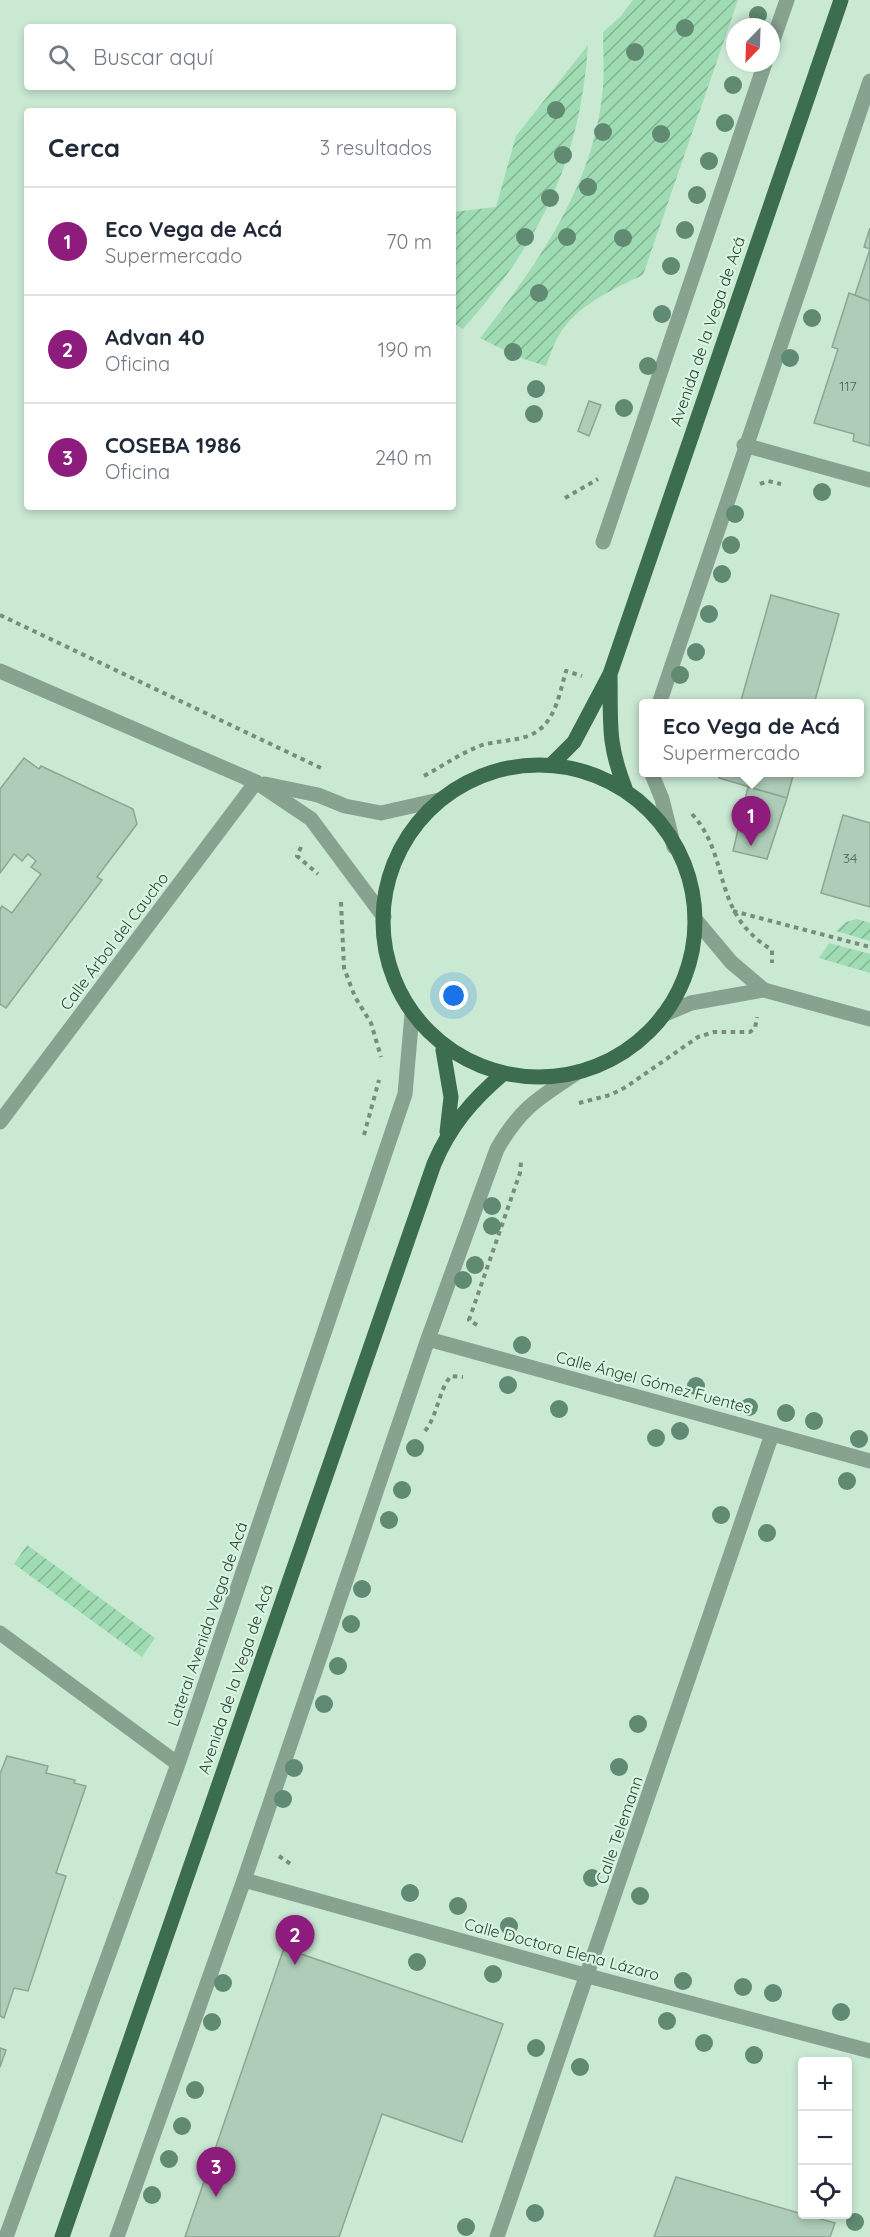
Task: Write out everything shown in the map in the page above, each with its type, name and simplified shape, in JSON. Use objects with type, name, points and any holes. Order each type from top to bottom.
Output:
[{"type":"main road","name":"Avenida de la Vega de Acá","points":[[553,763],[574,742],[610,674],[841,0]]},
{"type":"main road","name":"Avenida de la Vega de Acá","points":[[610,674],[608,723],[611,747],[625,788]]},
{"type":"main road","points":[[553,763],[587,766],[609,776],[625,788],[645,806],[674,848],[693,894],[695,919],[693,953],[679,987],[663,1015],[646,1037],[611,1063],[578,1072],[528,1076],[480,1068],[443,1050],[412,1014],[397,988],[387,958],[384,917],[386,886],[398,855],[439,800],[461,782],[492,771],[553,763]]},
{"type":"main road","name":"Avenida de la Vega de Acá","points":[[443,1050],[451,1097],[447,1135]]},
{"type":"main road","name":"Avenida de la Vega de Acá","points":[[62,2237],[356,1384],[447,1135],[463,1111],[504,1072]]},
{"type":"street","points":[[780,20],[787,0]]},
{"type":"street","points":[[603,542],[762,72]]},
{"type":"street","points":[[660,699],[744,445],[870,81]]},
{"type":"street","points":[[744,445],[870,480]]},
{"type":"street","points":[[0,671],[256,782],[311,819],[384,917]]},
{"type":"street","points":[[653,777],[662,799],[674,848]]},
{"type":"street","points":[[256,782],[318,795],[345,806],[381,813],[439,800]]},
{"type":"street","name":"Calle Árbol del Caucho","points":[[0,1122],[256,782]]},
{"type":"street","points":[[695,919],[731,962],[764,990],[870,1019]]},
{"type":"street","points":[[663,1015],[691,1003],[764,990]]},
{"type":"street","name":"Lateral Avenida Vega de Acá","points":[[6,2237],[178,1764],[405,1095],[412,1014]]},
{"type":"street","points":[[117,2237],[244,1880],[428,1340],[497,1149],[513,1121],[533,1102],[578,1072]]},
{"type":"street","name":"Calle Ángel Gómez Fuentes","points":[[428,1340],[870,1461]]},
{"type":"street","name":"Calle Telemann","points":[[497,2237],[772,1434]]},
{"type":"street","points":[[0,1633],[178,1764]]},
{"type":"street","name":"Calle Doctora Elena Lázaro","points":[[244,1880],[588,1976],[870,2051]]},
{"type":"path","points":[[0,615],[328,771],[318,795]]},
{"type":"path","points":[[417,780],[470,750],[497,741],[527,736],[542,728],[555,710],[566,671],[577,674]]},
{"type":"path","points":[[687,806],[712,846],[732,910],[754,937],[772,950],[774,955]]},
{"type":"path","points":[[311,819],[297,856],[324,878]]},
{"type":"path","points":[[337,894],[341,902],[344,968],[355,997],[371,1023],[382,1060]]},
{"type":"path","points":[[732,910],[870,947]]},
{"type":"path","points":[[573,1105],[618,1091],[647,1074],[698,1037],[714,1032],[750,1032],[754,1028]]},
{"type":"path","points":[[380,1071],[362,1134],[387,1147]]},
{"type":"path","points":[[481,1328],[469,1320],[520,1173],[522,1154]]},
{"type":"path","points":[[431,1424],[445,1383],[451,1376],[471,1379]]},
{"type":"green space","points":[[633,0],[738,0],[732,18],[726,18],[726,35],[643,275],[596,299],[576,315],[557,339],[546,366],[518,357],[480,338],[540,255],[574,195],[596,130],[603,88],[603,32],[620,17]]},
{"type":"green space","points":[[588,45],[576,126],[551,198],[514,264],[463,329],[456,325],[456,212],[496,207],[516,136]]},
{"type":"green space","points":[[857,919],[870,923],[870,941],[836,931],[846,922]]},
{"type":"green space","points":[[829,943],[870,954],[870,973],[819,958]]},
{"type":"green space","points":[[27,1545],[155,1638],[142,1657],[14,1564]]},
{"type":"building","points":[[870,228],[870,249],[864,247]]},
{"type":"building","points":[[870,249],[870,301],[855,295]]},
{"type":"building","points":[[849,293],[870,301],[870,446],[853,441],[854,434],[814,423],[838,349],[832,347]]},
{"type":"building","points":[[589,401],[601,405],[589,436],[578,431]]},
{"type":"building","points":[[771,595],[839,614],[815,699],[741,699]]},
{"type":"building","points":[[24,758],[39,769],[41,766],[133,809],[137,824],[97,877],[102,880],[6,1008],[0,1004],[0,909],[2,906],[12,913],[41,874],[31,867],[36,861],[28,854],[22,861],[14,854],[0,873],[0,789]]},
{"type":"building","points":[[719,777],[793,777],[787,798]]},
{"type":"building","points":[[748,787],[787,798],[767,859],[733,851]]},
{"type":"building","points":[[843,815],[870,823],[870,907],[821,893]]},
{"type":"building","points":[[7,1756],[48,1766],[46,1773],[75,1780],[74,1783],[86,1786],[56,1873],[66,1876],[28,1991],[14,1988],[4,2018],[0,2016],[0,1774]]},
{"type":"building","points":[[284,1948],[503,2024],[462,2142],[382,2114],[339,2237],[185,2237]]},
{"type":"building","points":[[0,2048],[6,2050],[0,2067]]},
{"type":"building","points":[[676,2177],[798,2213],[798,2219],[820,2219],[835,2223],[830,2237],[654,2237]]},
{"type":"place","name":"Eco Vega de Acá","points":[[751,846]]},
{"type":"place","name":"Advan 40","points":[[295,1965]]},
{"type":"place","name":"COSEBA 1986","points":[[216,2197]]}]
